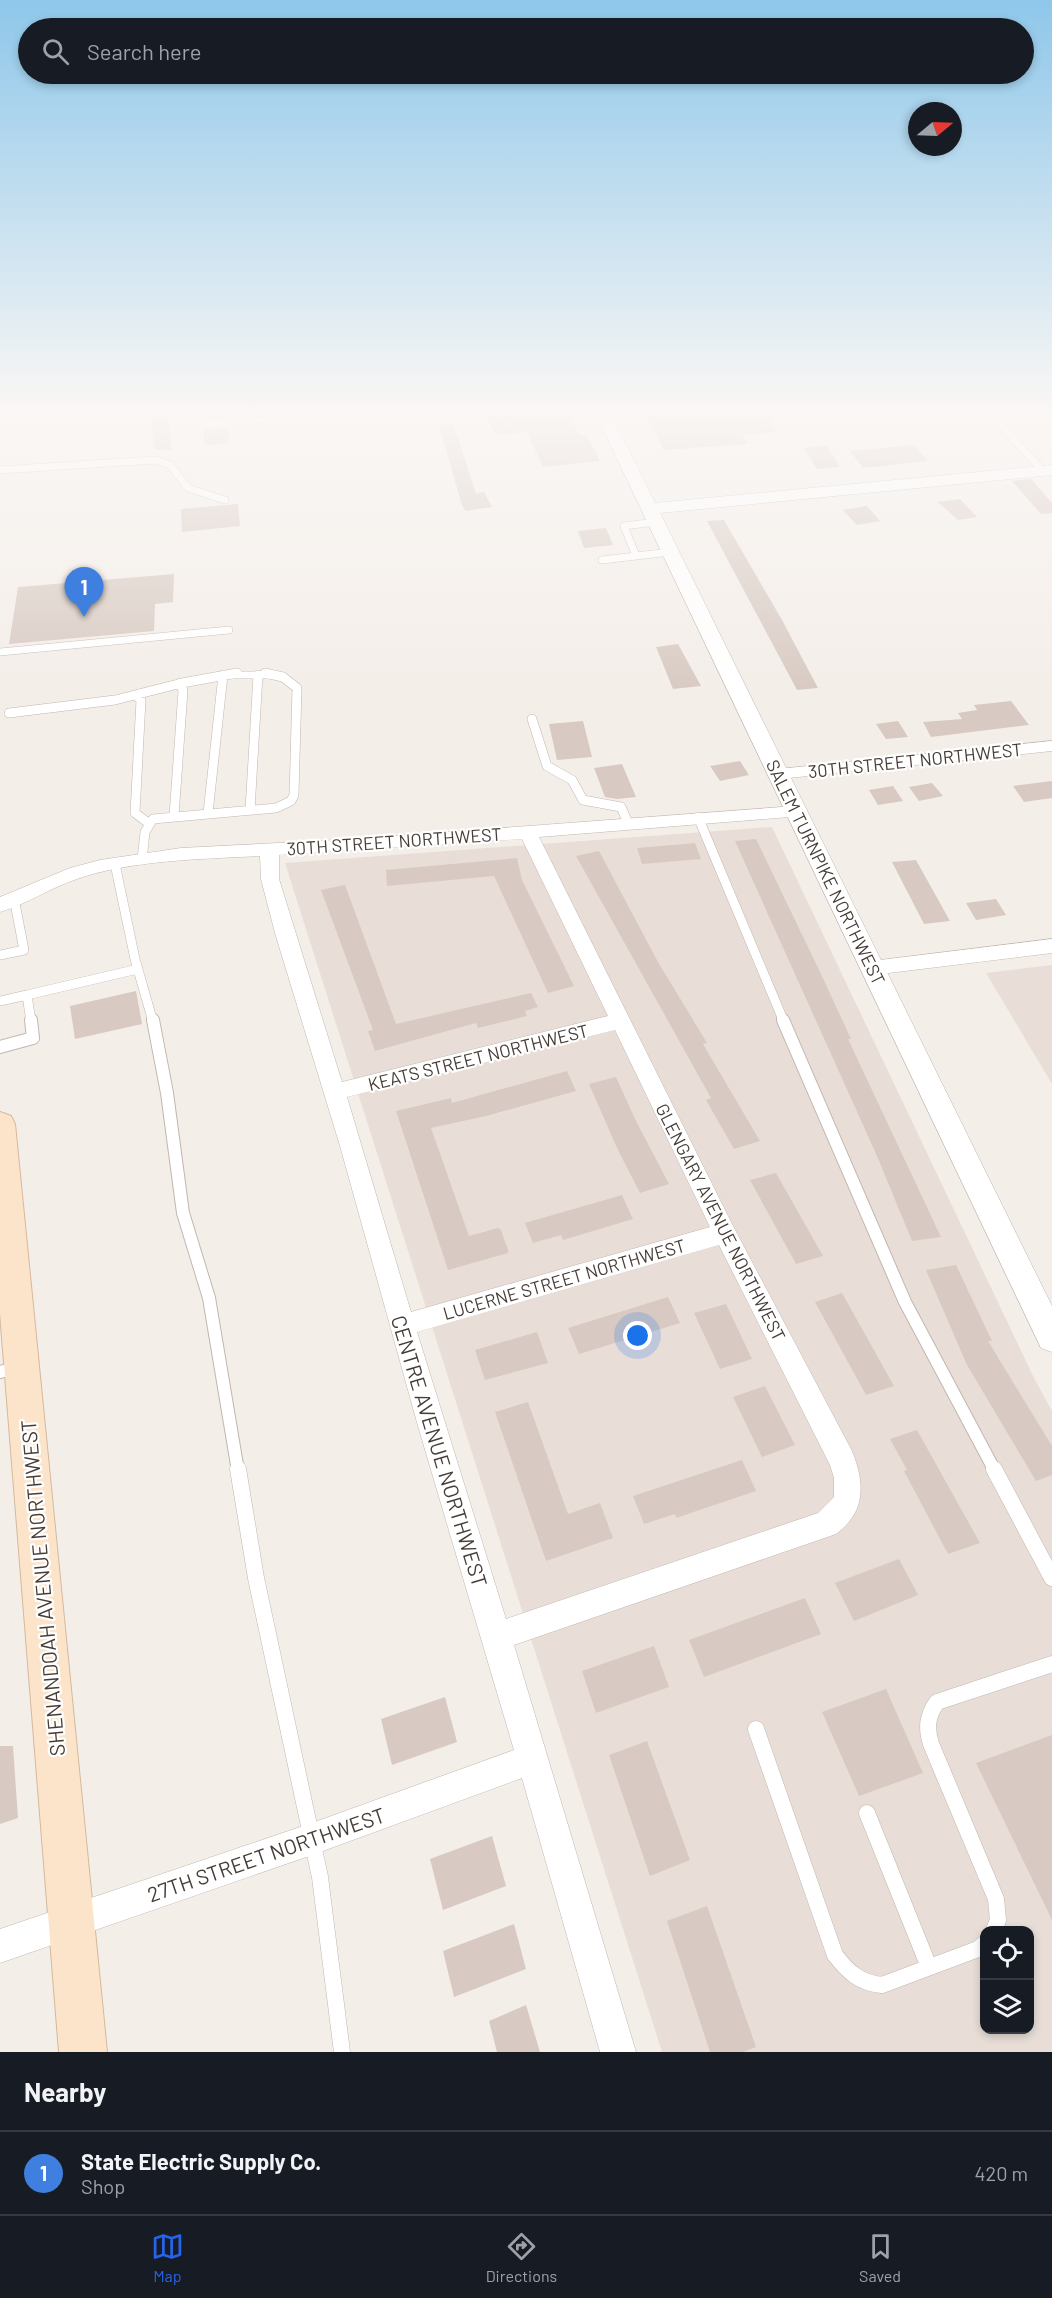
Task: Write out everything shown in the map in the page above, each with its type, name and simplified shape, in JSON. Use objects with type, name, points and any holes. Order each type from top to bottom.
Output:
[{"type":"main road","name":"SHENANDOAH AVENUE NORTHWEST","points":[[0,1124],[11,1369],[72,1922],[83,2052]]},
{"type":"street","name":"SALEM TURNPIKE NORTHWEST","points":[[645,502],[1052,1338]]},
{"type":"street","points":[[652,516],[777,502]]},
{"type":"street","name":"30TH STREET NORTHWEST","points":[[778,774],[1052,746]]},
{"type":"street","name":"30TH STREET NORTHWEST","points":[[7,902],[70,874],[115,864],[181,854],[271,850],[796,812]]},
{"type":"street","name":"GLENGARY AVENUE NORTHWEST","points":[[495,1637],[826,1524],[845,1507],[850,1492],[849,1476],[842,1460],[725,1233],[527,831]]},
{"type":"street","name":"CENTRE AVENUE NORTHWEST","points":[[271,850],[268,864],[270,879],[618,2052]]},
{"type":"street","points":[[872,968],[1052,946]]},
{"type":"street","name":"KEATS STREET NORTHWEST","points":[[334,1092],[621,1021]]},
{"type":"street","name":"LUCERNE STREET NORTHWEST","points":[[403,1325],[725,1233]]},
{"type":"street","name":"27TH STREET NORTHWEST","points":[[0,1946],[312,1839],[531,1759]]},
{"type":"lane","points":[[636,556],[624,526],[652,516]]},
{"type":"lane","points":[[602,560],[670,552]]},
{"type":"lane","points":[[0,652],[229,630]]},
{"type":"lane","points":[[208,813],[223,675]]},
{"type":"lane","points":[[9,713],[136,695],[180,683],[223,675],[286,677],[297,688],[294,795],[291,801],[276,808],[158,817],[147,822]]},
{"type":"lane","points":[[250,810],[258,675]]},
{"type":"lane","points":[[174,816],[183,691],[180,683]]},
{"type":"lane","points":[[136,695],[141,700],[135,813],[147,822]]},
{"type":"lane","points":[[532,719],[547,766],[568,777],[574,783],[579,798],[586,802],[617,804],[623,808],[628,823]]},
{"type":"lane","points":[[698,818],[905,1302],[1052,1578]]},
{"type":"lane","points":[[142,860],[147,822]]},
{"type":"lane","points":[[115,864],[138,969],[156,1032],[183,1213],[209,1298],[256,1578],[320,1877],[342,2052]]},
{"type":"lane","points":[[0,955],[24,950],[7,902]]},
{"type":"lane","points":[[0,1001],[138,969]]},
{"type":"lane","points":[[0,1047],[33,1038],[27,995]]},
{"type":"lane","points":[[996,1926],[998,1920],[996,1899],[931,1744],[926,1728],[928,1713],[937,1702],[1052,1664]]},
{"type":"lane","points":[[756,1729],[835,1955],[851,1975],[868,1984],[882,1985],[980,1947]]},
{"type":"lane","points":[[867,1813],[929,1967]]},
{"type":"shaded area","points":[[772,827],[1034,1378],[1052,1411],[1052,2052],[662,2052],[285,863]]},
{"type":"shaded area","points":[[1052,965],[1052,1084],[986,973]]},
{"type":"building","points":[[461,502],[489,502],[492,507],[466,511]]},
{"type":"building","points":[[938,502],[963,502],[977,517],[958,520]]},
{"type":"building","points":[[1030,502],[1051,502],[1052,513],[1041,514]]},
{"type":"building","points":[[238,504],[240,526],[182,532],[181,509]]},
{"type":"building","points":[[867,506],[880,521],[857,525],[843,510]]},
{"type":"building","points":[[724,520],[818,688],[797,690],[707,521]]},
{"type":"building","points":[[606,528],[613,545],[584,548],[578,531]]},
{"type":"building","points":[[174,574],[173,602],[155,604],[154,631],[9,644],[18,587]]},
{"type":"building","points":[[678,644],[701,686],[673,689],[656,647]]},
{"type":"building","points":[[1011,701],[1029,725],[931,737],[923,722],[962,719],[958,713],[977,710],[974,705]]},
{"type":"building","points":[[583,721],[592,757],[557,760],[549,724]]},
{"type":"building","points":[[898,721],[908,737],[886,739],[876,724]]},
{"type":"building","points":[[740,761],[749,775],[720,781],[710,766]]},
{"type":"building","points":[[622,764],[636,797],[617,799],[605,797],[594,768]]},
{"type":"building","points":[[1052,781],[1052,798],[1024,802],[1013,786]]},
{"type":"building","points":[[932,783],[943,796],[919,801],[909,787]]},
{"type":"building","points":[[893,786],[903,801],[878,805],[869,790]]},
{"type":"building","points":[[756,839],[821,974],[851,1039],[848,1039],[941,1237],[912,1241],[877,1156],[735,841]]},
{"type":"building","points":[[695,843],[701,859],[642,864],[637,848]]},
{"type":"building","points":[[599,851],[658,962],[707,1043],[703,1044],[760,1141],[734,1149],[706,1100],[711,1098],[576,856]]},
{"type":"building","points":[[517,858],[522,880],[574,986],[548,993],[494,876],[387,886],[386,870]]},
{"type":"building","points":[[916,860],[950,921],[924,924],[892,862]]},
{"type":"building","points":[[345,885],[396,1024],[531,993],[538,1007],[525,1011],[527,1016],[478,1028],[476,1023],[375,1051],[368,1031],[373,1030],[321,890]]},
{"type":"building","points":[[996,899],[1006,915],[976,920],[966,903]]},
{"type":"building","points":[[136,991],[142,1024],[75,1039],[70,1006]]},
{"type":"building","points":[[567,1071],[576,1091],[486,1116],[431,1128],[469,1236],[498,1228],[501,1230],[508,1250],[508,1253],[448,1270],[396,1111],[451,1098],[452,1103]]},
{"type":"building","points":[[616,1077],[669,1184],[640,1193],[617,1148],[589,1084]]},
{"type":"building","points":[[776,1173],[823,1256],[796,1264],[750,1180]]},
{"type":"building","points":[[622,1195],[633,1219],[563,1240],[561,1235],[533,1243],[525,1223]]},
{"type":"building","points":[[956,1265],[992,1341],[988,1341],[1052,1446],[1052,1475],[1036,1481],[967,1365],[926,1270]]},
{"type":"building","points":[[842,1293],[894,1386],[866,1395],[815,1302]]},
{"type":"building","points":[[668,1297],[680,1323],[579,1354],[568,1328]]},
{"type":"building","points":[[726,1304],[752,1359],[720,1369],[694,1313]]},
{"type":"building","points":[[537,1332],[548,1363],[485,1380],[475,1350]]},
{"type":"building","points":[[765,1386],[795,1445],[762,1457],[733,1397]]},
{"type":"building","points":[[528,1402],[568,1514],[600,1503],[613,1538],[546,1561],[495,1412]]},
{"type":"building","points":[[917,1430],[980,1543],[948,1554],[904,1471],[907,1470],[890,1439]]},
{"type":"building","points":[[742,1460],[756,1491],[676,1518],[675,1514],[644,1524],[633,1496]]},
{"type":"building","points":[[899,1559],[918,1595],[854,1621],[835,1583]]},
{"type":"building","points":[[805,1598],[821,1634],[704,1677],[689,1640]]},
{"type":"building","points":[[654,1646],[669,1687],[596,1713],[582,1671]]},
{"type":"building","points":[[886,1689],[923,1773],[859,1796],[822,1712]]},
{"type":"building","points":[[445,1697],[457,1742],[392,1765],[381,1719]]},
{"type":"building","points":[[1052,1735],[1052,1920],[976,1763]]},
{"type":"building","points":[[647,1741],[690,1860],[650,1876],[609,1755]]},
{"type":"building","points":[[0,1746],[13,1746],[18,1818],[0,1824]]},
{"type":"building","points":[[492,1836],[506,1886],[443,1910],[430,1859]]},
{"type":"building","points":[[707,1906],[756,2047],[743,2052],[710,2052],[667,1921]]},
{"type":"building","points":[[514,1924],[526,1969],[454,1997],[443,1951]]},
{"type":"building","points":[[526,2005],[540,2052],[497,2052],[489,2021]]},
{"type":"place","name":"State Electric Supply Co.","points":[[84,617]]}]
